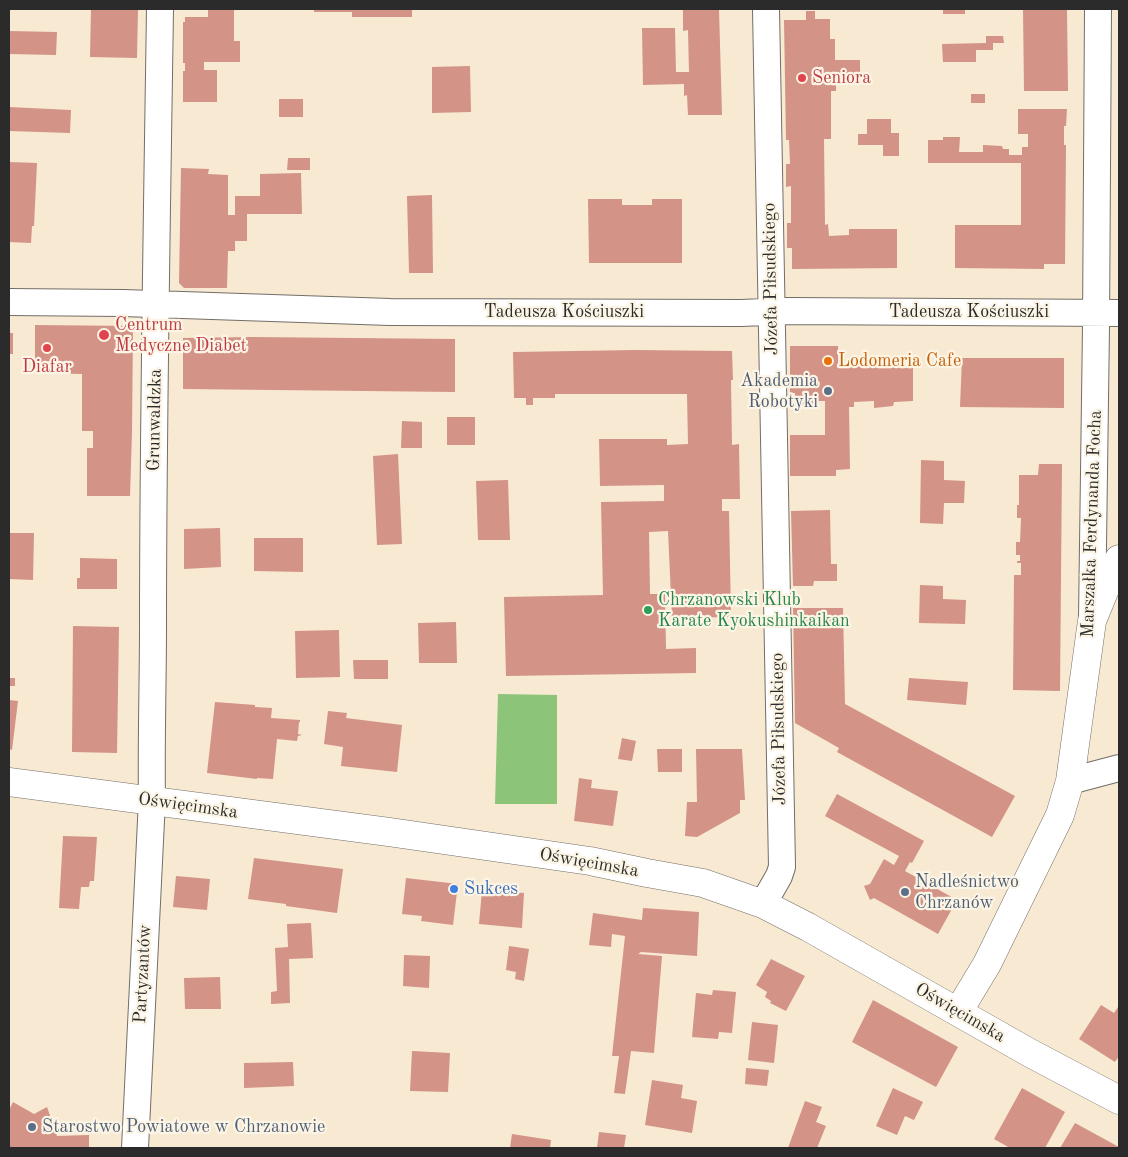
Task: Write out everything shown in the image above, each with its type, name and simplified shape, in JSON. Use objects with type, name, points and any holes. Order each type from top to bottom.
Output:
[{"type":"street","name":"Grunwaldzka","points":[[152,800],[155,305],[160,9]]},
{"type":"street","name":"Józefa Piłsudskiego","points":[[763,904],[782,867],[766,9]]},
{"type":"street","name":"Marszałka Ferdynanda Focha","points":[[958,1012],[987,964],[1060,815],[1070,780],[1092,621],[1108,312],[1098,9]]},
{"type":"street","name":"Tadeusza Kościuszki","points":[[9,302],[123,303],[400,312],[1108,312]]},
{"type":"street","points":[[1092,621],[1119,560]]},
{"type":"street","points":[[1070,780],[1119,768]]},
{"type":"street","name":"Oświęcimska","points":[[9,782],[389,832],[590,861],[703,883],[763,904],[808,926],[1030,1053],[1119,1100]]},
{"type":"street","name":"Partyzantów","points":[[134,1148],[152,800]]},
{"type":"green space","points":[[498,694],[557,695],[557,804],[495,804]]},
{"type":"building","points":[[91,9],[138,9],[137,58],[90,57]]},
{"type":"building","points":[[208,9],[234,9],[234,41],[240,41],[240,62],[204,62],[204,70],[217,70],[217,102],[183,102],[183,71],[185,71],[185,63],[183,63],[183,22],[185,22],[185,17],[208,17]]},
{"type":"building","points":[[314,9],[412,9],[412,17],[352,17],[352,12],[314,12]]},
{"type":"building","points":[[683,9],[719,9],[722,115],[688,115],[687,95],[684,96],[684,84],[643,85],[642,28],[675,28],[676,72],[689,72],[688,30],[683,31]]},
{"type":"building","points":[[943,9],[965,9],[965,14],[943,14]]},
{"type":"building","points":[[1023,9],[1067,9],[1068,91],[1024,91]]},
{"type":"building","points":[[806,11],[815,11],[815,19],[830,19],[830,39],[835,39],[835,60],[860,60],[860,78],[836,79],[836,91],[831,91],[831,139],[824,139],[825,225],[828,224],[829,236],[849,235],[849,229],[897,229],[897,268],[792,269],[792,248],[787,248],[787,223],[791,223],[791,186],[786,187],[786,164],[790,164],[789,140],[786,140],[784,20],[806,20]]},
{"type":"building","points":[[9,31],[57,32],[56,55],[9,54]]},
{"type":"building","points":[[986,36],[1003,36],[1004,43],[993,43],[993,50],[976,50],[976,62],[943,62],[942,44],[986,43]]},
{"type":"building","points":[[470,66],[471,112],[432,113],[432,67]]},
{"type":"building","points":[[971,94],[985,94],[985,103],[971,103]]},
{"type":"building","points":[[279,99],[303,99],[303,117],[279,117]]},
{"type":"building","points":[[9,107],[71,110],[70,133],[9,131]]},
{"type":"building","points":[[1018,109],[1067,109],[1066,126],[1064,126],[1064,145],[1066,145],[1065,264],[1044,264],[1044,269],[955,268],[955,225],[1021,225],[1021,163],[928,163],[928,140],[943,140],[943,137],[960,137],[959,152],[983,152],[983,145],[1002,146],[1003,149],[1009,149],[1009,155],[1022,155],[1022,147],[1028,147],[1028,134],[1018,134]]},
{"type":"building","points":[[867,119],[891,119],[891,133],[899,133],[899,156],[883,156],[883,145],[858,145],[858,134],[867,134]]},
{"type":"building","points":[[288,158],[310,158],[310,170],[287,170]]},
{"type":"building","points":[[9,162],[37,163],[34,226],[32,226],[31,243],[9,242]]},
{"type":"building","points":[[181,168],[209,169],[208,174],[228,175],[228,215],[235,215],[235,196],[260,196],[260,174],[301,173],[302,214],[247,214],[247,241],[235,241],[235,251],[228,251],[227,288],[184,288],[179,283]]},
{"type":"building","points":[[432,195],[433,273],[409,273],[407,196]]},
{"type":"building","points":[[588,199],[622,199],[622,205],[652,205],[652,199],[682,199],[682,263],[589,263]]},
{"type":"building","points":[[35,325],[133,326],[130,496],[87,496],[87,448],[93,448],[93,431],[82,431],[82,374],[35,373]]},
{"type":"building","points":[[9,333],[13,333],[13,354],[9,354]]},
{"type":"building","points":[[183,338],[455,339],[455,392],[183,389]]},
{"type":"building","points":[[790,346],[838,346],[838,364],[913,364],[913,401],[894,402],[893,406],[874,408],[874,401],[854,402],[854,407],[849,407],[850,469],[836,470],[836,476],[790,476],[790,435],[825,435],[825,401],[819,401],[812,405],[795,405],[795,393],[790,393]]},
{"type":"building","points":[[732,351],[732,445],[739,444],[740,499],[722,499],[722,511],[729,511],[731,617],[672,618],[668,531],[649,532],[650,594],[665,594],[666,649],[696,648],[696,673],[506,676],[504,597],[603,595],[601,502],[664,501],[664,485],[600,486],[599,439],[667,439],[667,445],[688,444],[687,394],[555,394],[555,398],[533,398],[533,405],[526,405],[526,398],[514,398],[513,352]]},
{"type":"building","points":[[962,358],[1064,358],[1064,408],[960,407]]},
{"type":"building","points":[[447,417],[475,417],[475,445],[447,445]]},
{"type":"building","points":[[402,421],[422,422],[422,448],[401,448]]},
{"type":"building","points":[[398,454],[402,544],[377,545],[373,456]]},
{"type":"building","points":[[921,460],[944,461],[944,480],[965,481],[964,503],[944,503],[943,524],[920,523]]},
{"type":"building","points":[[1039,464],[1062,464],[1060,691],[1013,690],[1014,575],[1021,575],[1021,563],[1017,563],[1017,561],[1020,561],[1020,555],[1016,555],[1016,542],[1020,542],[1021,518],[1017,518],[1019,475],[1038,475]]},
{"type":"building","points":[[508,480],[510,540],[478,540],[476,481]]},
{"type":"building","points":[[830,510],[831,564],[837,564],[837,581],[814,581],[813,586],[793,586],[791,511]]},
{"type":"building","points":[[220,528],[221,567],[184,569],[184,529]]},
{"type":"building","points":[[9,533],[34,533],[33,580],[9,579]]},
{"type":"building","points":[[254,538],[303,538],[303,572],[254,571]]},
{"type":"building","points":[[80,558],[117,559],[117,589],[77,589],[77,578],[80,578]]},
{"type":"building","points":[[920,585],[943,586],[943,599],[966,600],[965,624],[919,623]]},
{"type":"building","points":[[793,608],[843,608],[845,704],[1015,796],[992,837],[837,752],[839,748],[795,723]]},
{"type":"building","points":[[456,622],[457,663],[419,663],[418,623]]},
{"type":"building","points":[[73,626],[119,627],[117,753],[72,752]]},
{"type":"building","points":[[339,630],[340,677],[296,678],[295,631]]},
{"type":"building","points":[[353,660],[388,660],[388,679],[354,679]]},
{"type":"building","points":[[9,678],[15,678],[15,686],[9,686]]},
{"type":"building","points":[[909,678],[968,682],[966,705],[907,700]]},
{"type":"building","points":[[9,700],[18,701],[12,750],[9,749]]},
{"type":"building","points":[[215,702],[272,708],[271,718],[300,720],[298,734],[302,735],[298,736],[297,741],[277,739],[273,779],[207,773]]},
{"type":"building","points":[[328,711],[347,713],[346,718],[402,725],[397,772],[341,766],[343,747],[324,744]]},
{"type":"building","points":[[622,738],[636,741],[632,761],[618,759]]},
{"type":"building","points":[[657,749],[682,749],[682,772],[658,772]]},
{"type":"building","points":[[696,749],[742,749],[745,800],[740,800],[740,813],[697,837],[685,836],[687,802],[697,802]]},
{"type":"building","points":[[579,778],[592,780],[591,788],[618,791],[613,826],[574,821]]},
{"type":"building","points":[[837,794],[924,841],[912,863],[910,862],[905,871],[957,900],[938,934],[874,898],[870,900],[864,886],[870,884],[884,859],[894,865],[899,856],[825,816]]},
{"type":"building","points":[[63,836],[97,837],[94,881],[90,881],[89,887],[81,887],[79,909],[59,908]]},
{"type":"building","points":[[254,858],[343,869],[337,913],[248,899]]},
{"type":"building","points":[[176,876],[210,879],[207,910],[173,907]]},
{"type":"building","points":[[406,878],[458,884],[453,925],[421,921],[422,916],[402,914]]},
{"type":"building","points":[[482,890],[524,893],[522,928],[479,924]]},
{"type":"building","points":[[643,908],[699,912],[697,956],[641,952],[638,954],[662,956],[654,1053],[631,1051],[625,1094],[614,1093],[619,1056],[612,1056],[625,936],[612,934],[611,947],[589,945],[593,913],[642,920]]},
{"type":"building","points":[[311,923],[313,958],[289,959],[290,1003],[271,1004],[271,992],[277,991],[275,948],[288,947],[287,924]]},
{"type":"building","points":[[509,946],[529,949],[524,981],[515,979],[516,972],[506,970]]},
{"type":"building","points":[[404,955],[430,956],[429,988],[403,986]]},
{"type":"building","points":[[771,959],[805,976],[786,1011],[770,1003],[771,1001],[765,997],[767,992],[756,985]]},
{"type":"building","points":[[220,977],[221,1009],[185,1009],[184,978]]},
{"type":"building","points":[[713,990],[736,992],[732,1033],[719,1032],[718,1039],[692,1037],[696,993],[712,995]]},
{"type":"building","points":[[873,1000],[958,1047],[936,1087],[852,1042]]},
{"type":"building","points":[[1101,1005],[1114,1013],[1119,1008],[1119,1056],[1115,1062],[1079,1039]]},
{"type":"building","points":[[752,1022],[778,1025],[774,1063],[748,1060]]},
{"type":"building","points":[[412,1051],[450,1053],[448,1092],[410,1091]]},
{"type":"building","points":[[293,1062],[294,1086],[244,1088],[244,1063]]},
{"type":"building","points":[[746,1068],[769,1070],[767,1086],[745,1084]]},
{"type":"building","points":[[652,1080],[683,1085],[681,1098],[697,1101],[692,1133],[645,1125]]},
{"type":"building","points":[[893,1088],[923,1102],[914,1120],[905,1116],[897,1135],[876,1126]]},
{"type":"building","points":[[1022,1088],[1065,1112],[1045,1148],[1010,1148],[994,1139]]},
{"type":"building","points":[[805,1101],[822,1107],[816,1122],[826,1126],[817,1148],[788,1148]]},
{"type":"building","name":"Starostwo Powiatowe w Chrzanowie","points":[[13,1102],[34,1114],[47,1107],[57,1136],[89,1135],[89,1148],[9,1148],[9,1110]]},
{"type":"building","points":[[1075,1123],[1119,1147],[1119,1148],[1060,1148]]},
{"type":"building","points":[[599,1132],[626,1135],[624,1148],[597,1148]]},
{"type":"building","points":[[512,1134],[551,1140],[550,1148],[510,1148]]},
{"type":"place","name":"Seniora","points":[[802,78]]},
{"type":"place","name":"Centrum Medyczne Diabet","points":[[104,335]]},
{"type":"place","name":"Diafar","points":[[47,348]]},
{"type":"place","name":"Lodomeria Cafe","points":[[828,361]]},
{"type":"place","name":"Akademia Robotyki","points":[[828,391]]},
{"type":"place","name":"Chrzanowski Klub Karate Kyokushinkaikan","points":[[648,610]]},
{"type":"place","name":"Sukces","points":[[454,889]]},
{"type":"place","name":"Nadleśnictwo Chrzanów","points":[[905,892]]},
{"type":"place","name":"Starostwo Powiatowe w Chrzanowie","points":[[32,1127]]}]
